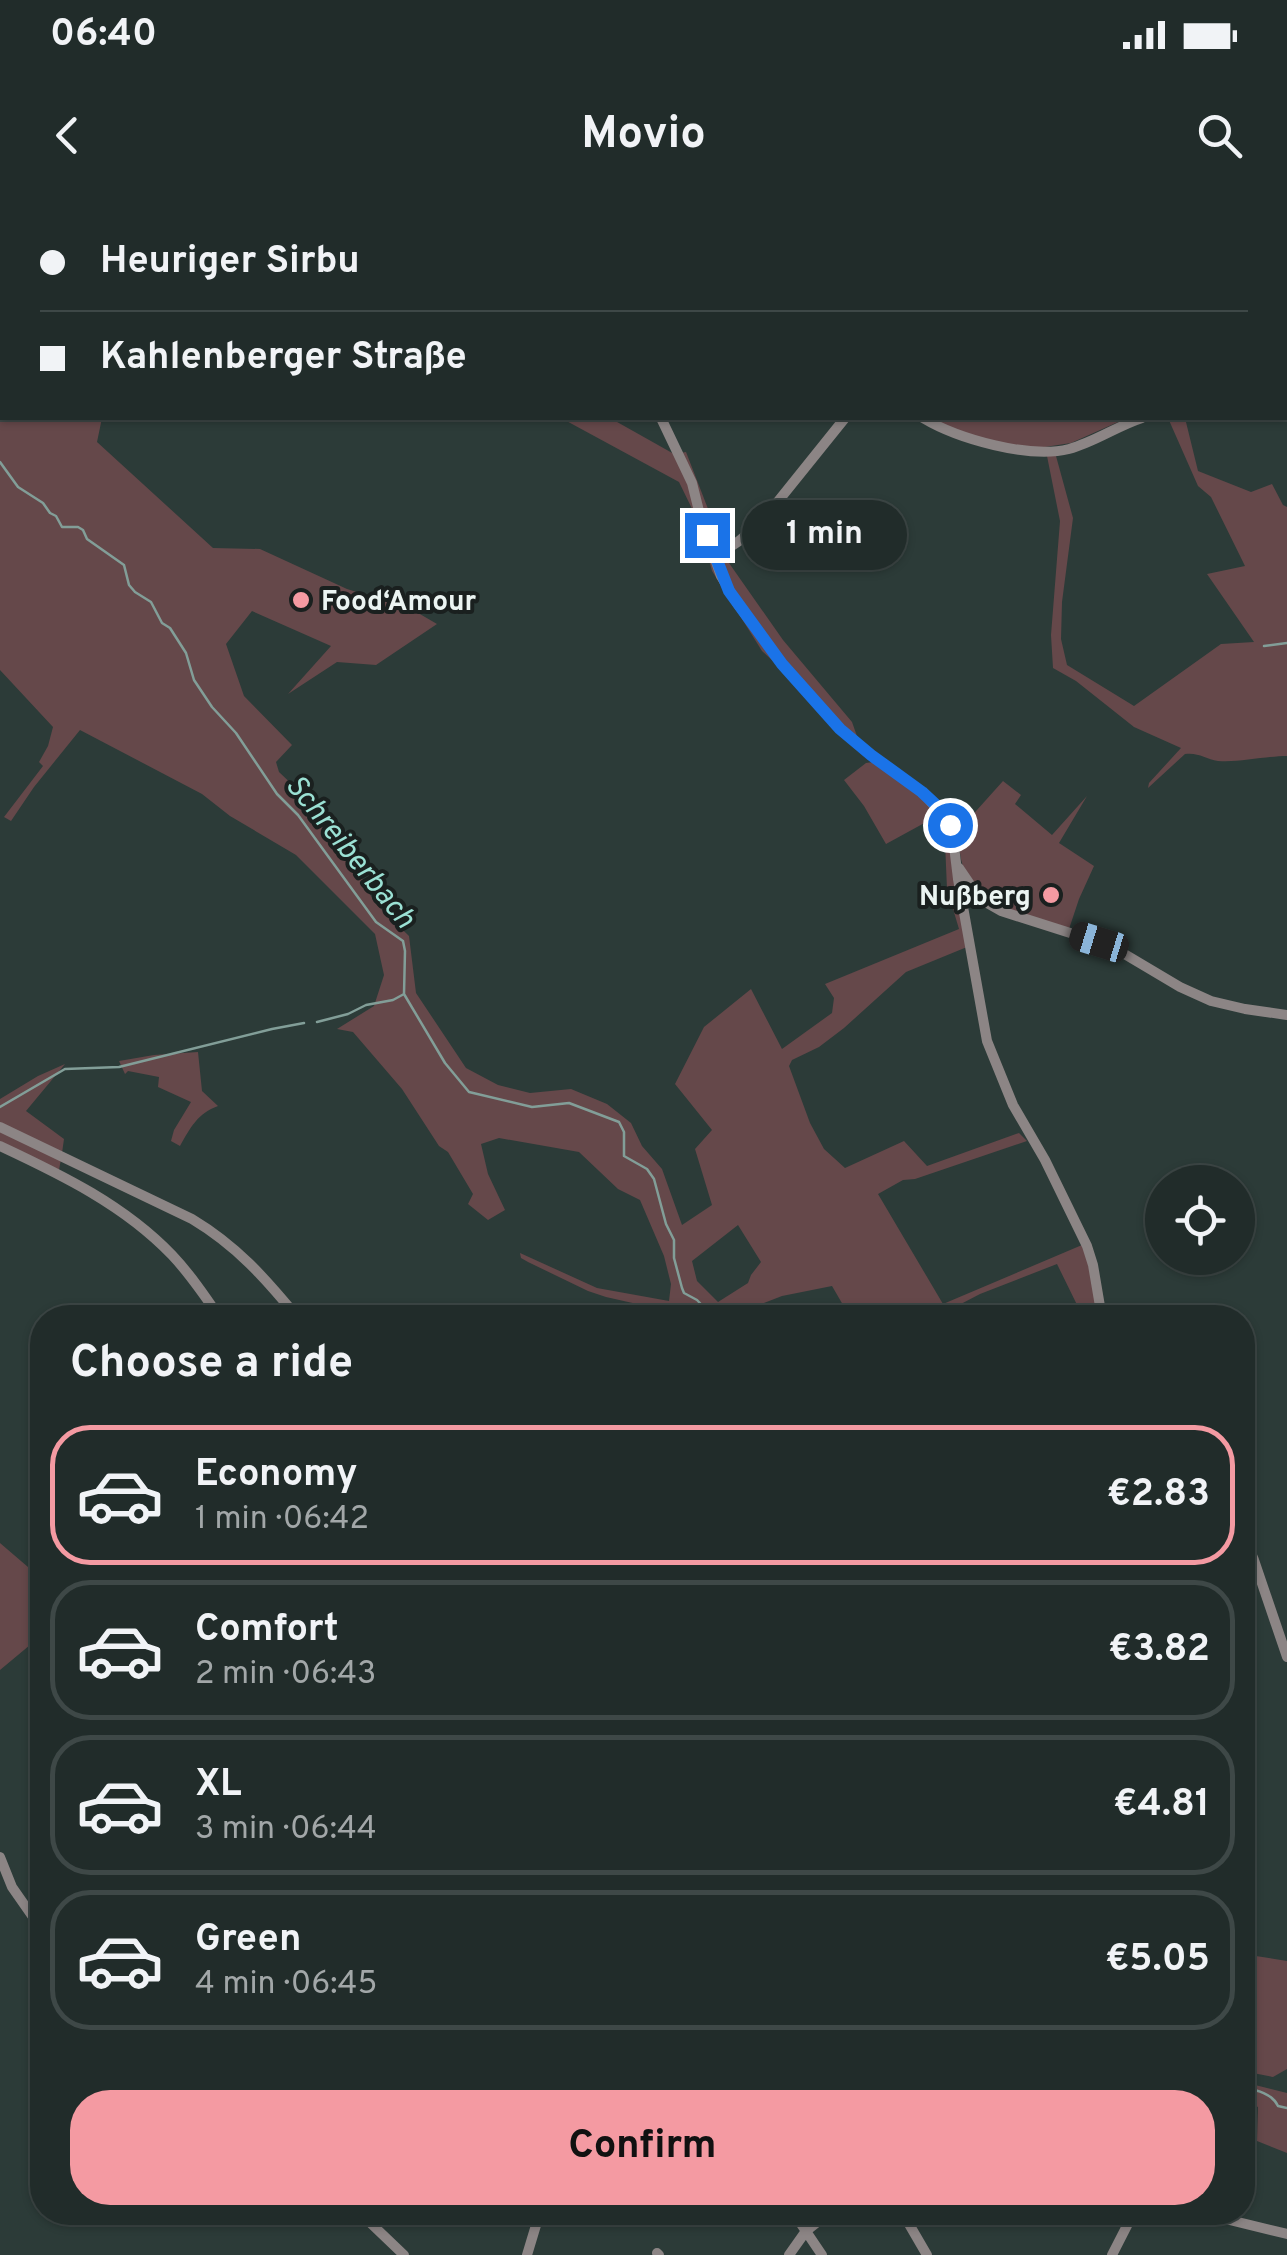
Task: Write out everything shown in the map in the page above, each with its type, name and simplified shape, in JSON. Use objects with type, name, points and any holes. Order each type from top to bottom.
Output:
[{"type":"street","points":[[662,420],[692,483],[715,557],[736,603],[804,689],[856,743],[908,780],[937,806],[950,825],[987,1041],[1013,1105],[1087,1246],[1099,1305]]},
{"type":"street","points":[[715,557],[763,520],[843,420]]},
{"type":"street","points":[[928,420],[956,433],[1048,452],[1085,444],[1138,420]]},
{"type":"street","points":[[956,864],[975,894],[1001,911],[1110,946],[1199,996],[1234,1007],[1287,1015]]},
{"type":"street","points":[[966,917],[973,906],[986,904]]},
{"type":"street","points":[[0,1127],[192,1219],[242,1254],[287,1305]]},
{"type":"street","points":[[0,1146],[84,1188],[129,1218],[179,1263],[210,1305]]},
{"type":"street","points":[[1255,1563],[1287,1657]]},
{"type":"street","points":[[0,1857],[12,1887],[30,1913]]},
{"type":"street","points":[[373,2225],[404,2255]]},
{"type":"street","points":[[527,2255],[536,2225]]},
{"type":"street","points":[[802,2225],[822,2255]]},
{"type":"street","points":[[789,2255],[814,2225]]},
{"type":"street","points":[[909,2225],[926,2255]]},
{"type":"street","points":[[1112,2255],[1127,2225]]},
{"type":"street","points":[[1251,2225],[1287,2234]]},
{"type":"shaded area","points":[[0,420],[102,420],[97,442],[213,548],[260,549],[347,589],[413,610],[437,624],[376,665],[337,662],[288,694],[331,646],[252,611],[226,644],[244,696],[292,745],[276,762],[279,772],[317,808],[352,858],[374,902],[409,936],[416,993],[466,1068],[498,1085],[530,1093],[571,1089],[607,1104],[631,1123],[642,1146],[662,1169],[682,1225],[712,1205],[695,1149],[712,1130],[675,1084],[704,1027],[751,989],[782,1049],[832,1013],[834,998],[825,984],[959,929],[947,889],[945,842],[950,840],[967,947],[906,972],[844,1028],[819,1047],[792,1060],[789,1066],[824,1149],[845,1168],[904,1141],[927,1166],[1019,1133],[1027,1141],[903,1180],[878,1194],[943,1304],[1082,1245],[1096,1305],[1077,1305],[1057,1264],[959,1305],[843,1305],[832,1286],[758,1305],[648,1305],[588,1291],[521,1258],[520,1253],[597,1288],[669,1301],[671,1284],[664,1256],[640,1200],[618,1189],[579,1152],[499,1138],[481,1144],[488,1174],[505,1210],[488,1220],[468,1204],[473,1194],[402,1089],[353,1032],[337,1029],[374,1006],[384,975],[375,934],[296,855],[230,816],[202,794],[80,730],[11,821],[4,817],[43,766],[39,762],[53,727],[0,670]],"holes":[[[738,1225],[761,1262],[748,1283],[718,1302],[697,1281],[692,1261]]]},
{"type":"shaded area","points":[[565,420],[614,420],[674,454],[686,452],[729,563],[783,640],[852,722],[858,739],[762,651],[712,571],[698,521],[679,482]]},
{"type":"shaded area","points":[[924,420],[1123,420],[1071,443],[1045,447],[1056,456],[1073,518],[1062,602],[1061,639],[1067,665],[1134,706],[1221,644],[1254,642],[1207,574],[1245,566],[1211,497],[1198,486],[1169,420],[1185,420],[1198,471],[1251,492],[1272,484],[1287,507],[1287,756],[1226,761],[1185,754],[1148,788],[1181,748],[1134,727],[1076,681],[1053,668],[1051,635],[1060,521],[1047,456],[966,439]]},
{"type":"shaded area","points":[[873,762],[907,784],[939,815],[886,844],[844,780]]},
{"type":"shaded area","points":[[1003,781],[1021,795],[1015,804],[1052,835],[1087,796],[1059,843],[1094,866],[1069,929],[1001,906],[974,886],[965,871],[959,830]]},
{"type":"shaded area","points":[[198,1052],[202,1091],[218,1106],[200,1117],[180,1146],[171,1141],[191,1102],[158,1087],[159,1077],[128,1071],[125,1074],[119,1061]]},
{"type":"shaded area","points":[[65,1064],[26,1111],[64,1139],[62,1153],[0,1124],[0,1099]]},
{"type":"shaded area","points":[[0,1131],[61,1159],[59,1170],[0,1142]]},
{"type":"shaded area","points":[[0,1543],[30,1569],[30,1645],[0,1670]]},
{"type":"shaded area","points":[[1255,1956],[1287,1961],[1287,2069],[1273,2077],[1255,2073]]},
{"type":"shaded area","points":[[1255,2085],[1287,2093],[1287,2153],[1257,2141]]},
{"type":"waterway","name":"Schreiberbach","points":[[0,462],[18,487],[43,503],[62,527],[83,530],[87,539],[124,565],[129,585],[151,602],[186,653],[194,680],[212,707],[236,733],[277,794],[298,815],[376,922],[403,941],[404,994],[445,1063],[469,1092],[532,1107],[569,1103],[619,1122],[624,1132],[624,1156],[647,1169],[654,1179],[674,1240],[674,1258],[684,1293],[702,1305]]},
{"type":"waterway","points":[[1264,646],[1287,643]]},
{"type":"waterway","points":[[317,1022],[404,994]]},
{"type":"waterway","points":[[0,1107],[65,1069],[119,1067],[304,1023]]},
{"type":"waterway","name":"Schreiberbach","points":[[1255,2091],[1287,2108]]},
{"type":"place","name":"Food‘Amour","points":[[301,600]]},
{"type":"place","name":"Nußberg","points":[[1051,895]]},
{"type":"route","points":[[707,535],[729,591],[782,664],[840,729],[922,792],[950,825]]}]
